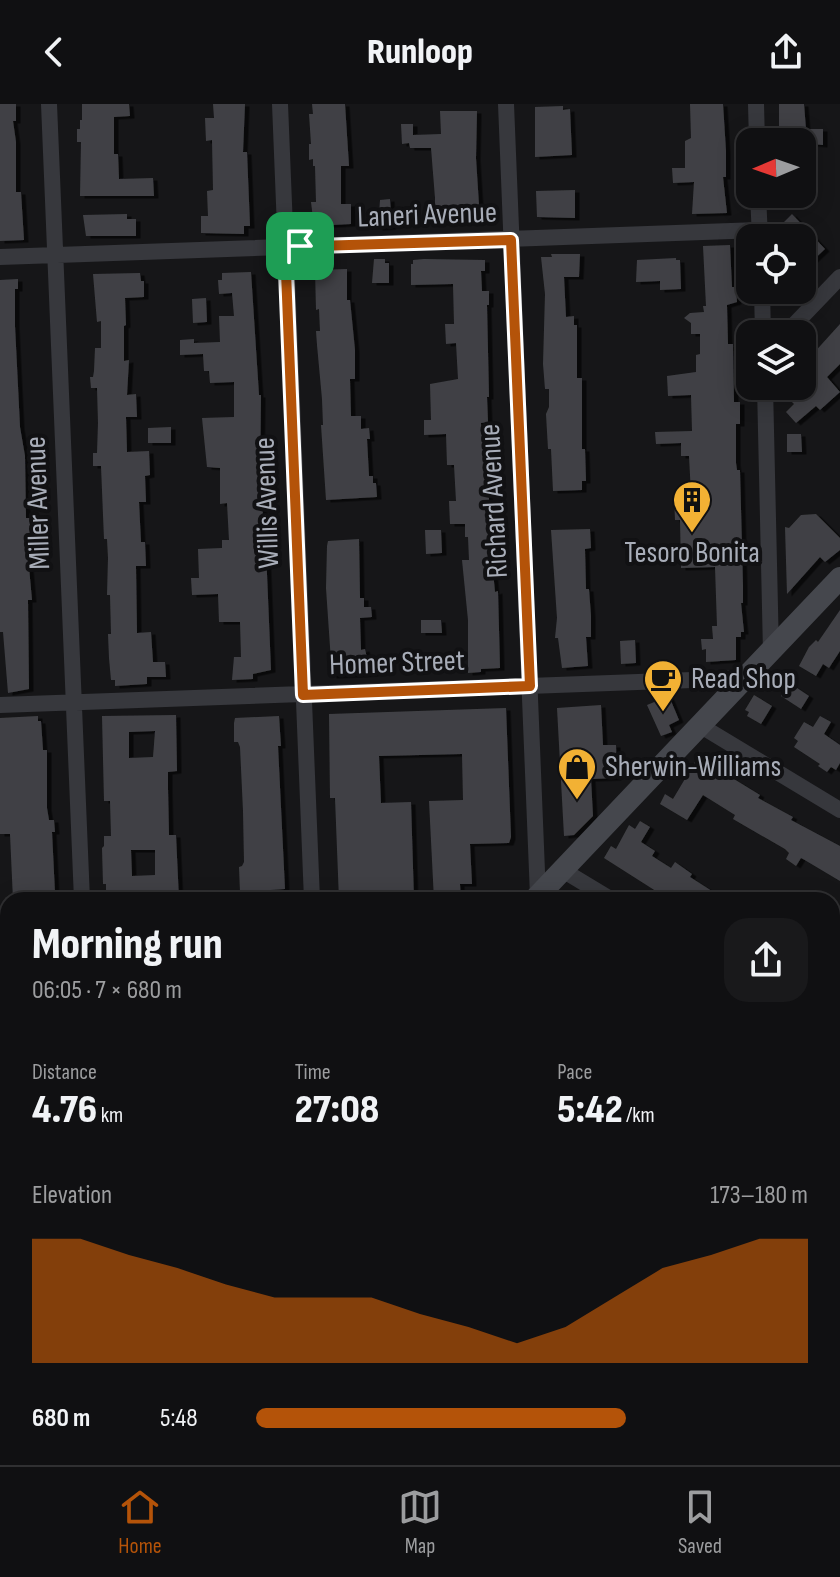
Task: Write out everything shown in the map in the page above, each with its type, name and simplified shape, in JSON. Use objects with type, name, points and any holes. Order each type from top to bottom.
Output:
[{"type":"street","name":"Miller Avenue","points":[[49,104],[82,892]]},
{"type":"street","name":"Willis Avenue","points":[[280,104],[312,892]]},
{"type":"street","name":"Richard Avenue","points":[[506,104],[536,892]]},
{"type":"street","points":[[756,104],[757,128]]},
{"type":"street","name":"Laneri Avenue","points":[[0,257],[736,235]]},
{"type":"street","points":[[799,320],[840,277]]},
{"type":"street","points":[[765,400],[771,652]]},
{"type":"street","points":[[542,892],[839,582]]},
{"type":"street","name":"Homer Street","points":[[0,705],[747,678]]},
{"type":"street","points":[[701,726],[840,810]]},
{"type":"street","points":[[564,871],[599,892]]},
{"type":"building","points":[[0,104],[16,104],[16,121],[13,121],[16,192],[21,192],[24,240],[0,241]]},
{"type":"building","points":[[82,104],[129,104],[130,116],[114,117],[114,154],[118,154],[119,179],[153,178],[154,196],[80,196],[81,142],[77,142],[77,129],[80,129],[82,120]]},
{"type":"building","points":[[213,104],[245,104],[243,152],[247,152],[250,226],[244,226],[244,234],[201,233],[201,216],[208,216],[207,191],[213,190],[212,140],[206,141],[205,118],[214,118]]},
{"type":"building","points":[[312,104],[345,104],[349,166],[341,166],[341,204],[351,204],[351,224],[314,226],[311,202],[316,202],[315,166],[313,159],[309,160],[309,114],[313,114]]},
{"type":"building","points":[[690,104],[723,104],[726,177],[723,177],[727,213],[692,214],[694,182],[673,183],[672,168],[685,168],[685,141],[691,138]]},
{"type":"building","points":[[779,104],[804,104],[806,128],[779,128]]},
{"type":"building","points":[[563,106],[563,110],[570,109],[572,155],[535,157],[535,107]]},
{"type":"building","points":[[440,111],[477,111],[480,221],[430,223],[430,208],[435,208],[431,148],[410,148],[409,143],[402,144],[401,124],[413,124],[413,135],[441,134]]},
{"type":"building","points":[[816,129],[823,129],[823,145],[816,144]]},
{"type":"building","points":[[575,190],[575,218],[537,217],[536,191]]},
{"type":"building","points":[[390,199],[392,227],[378,228],[380,200]]},
{"type":"building","points":[[127,214],[127,219],[136,219],[136,236],[86,236],[83,215]]},
{"type":"building","points":[[792,214],[801,224],[782,224]]},
{"type":"building","points":[[816,239],[825,249],[816,258]]},
{"type":"building","points":[[730,245],[732,287],[736,287],[736,302],[727,305],[728,344],[733,344],[734,402],[740,402],[740,424],[736,424],[736,463],[737,470],[740,470],[744,632],[741,632],[741,637],[736,637],[736,660],[706,662],[706,649],[702,650],[701,639],[713,639],[712,626],[717,626],[715,567],[681,568],[680,520],[675,520],[674,495],[691,494],[689,456],[681,456],[681,443],[656,444],[655,432],[692,431],[691,395],[668,396],[667,376],[696,372],[700,334],[691,334],[691,323],[684,318],[690,313],[704,312],[703,306],[706,306],[703,246]]},
{"type":"building","points":[[551,254],[580,254],[579,277],[564,277],[566,317],[574,316],[574,325],[577,325],[577,378],[582,378],[582,449],[585,449],[586,481],[582,481],[582,490],[553,491],[546,414],[549,389],[545,389],[543,364],[545,294],[541,257],[552,257]]},
{"type":"building","points":[[374,259],[385,259],[385,263],[389,263],[389,283],[372,283]]},
{"type":"building","points":[[413,260],[485,260],[485,271],[481,271],[482,291],[489,291],[489,397],[488,422],[481,423],[482,442],[488,442],[489,500],[492,525],[495,525],[497,571],[493,571],[495,592],[498,591],[500,668],[481,669],[481,672],[468,673],[468,620],[462,560],[469,560],[468,537],[465,537],[465,524],[450,524],[449,501],[456,501],[454,465],[447,465],[446,434],[424,435],[424,420],[431,420],[430,384],[458,379],[456,343],[446,344],[445,324],[454,324],[453,284],[411,285]]},
{"type":"building","points":[[637,260],[680,260],[681,289],[660,290],[660,281],[636,282]]},
{"type":"building","points":[[347,269],[347,300],[350,300],[355,350],[355,379],[350,379],[351,416],[361,416],[361,429],[369,428],[369,476],[373,476],[373,483],[376,483],[377,497],[326,500],[315,270]]},
{"type":"building","points":[[251,272],[261,395],[260,479],[263,515],[268,514],[268,525],[265,526],[271,670],[253,674],[253,679],[232,680],[234,657],[241,657],[240,622],[219,622],[218,594],[192,595],[191,578],[199,578],[198,549],[222,548],[222,540],[229,540],[227,503],[220,504],[220,468],[207,467],[202,418],[234,417],[234,382],[210,383],[209,371],[204,371],[203,354],[180,355],[180,340],[220,342],[219,316],[234,316],[232,293],[219,294],[218,280],[222,280],[222,273]]},
{"type":"building","points":[[140,273],[141,281],[144,281],[144,297],[125,298],[124,326],[124,361],[129,360],[127,395],[136,394],[137,417],[126,417],[127,452],[149,451],[150,475],[145,476],[146,502],[139,502],[146,566],[136,566],[137,633],[151,632],[153,662],[165,662],[166,677],[147,677],[147,684],[115,686],[115,680],[111,680],[109,658],[110,595],[107,595],[108,558],[107,539],[104,539],[101,466],[93,466],[93,453],[97,453],[97,388],[91,388],[90,377],[93,377],[95,348],[101,348],[101,321],[97,322],[93,274]]},
{"type":"building","points":[[18,279],[15,326],[20,427],[25,456],[26,518],[30,518],[30,534],[26,534],[32,600],[28,600],[29,689],[8,693],[3,632],[0,632],[0,280]]},
{"type":"building","points":[[206,298],[207,322],[193,323],[192,299]]},
{"type":"building","points":[[840,324],[840,364],[827,377],[840,392],[820,410],[816,406],[796,423],[786,412],[794,404],[790,400],[816,400],[816,351]]},
{"type":"building","points":[[171,427],[171,443],[148,443],[148,428]]},
{"type":"building","points":[[787,434],[801,434],[802,452],[787,452]]},
{"type":"building","points":[[816,514],[840,538],[840,550],[825,562],[820,557],[787,594],[785,527],[789,528],[801,515]]},
{"type":"building","points":[[590,529],[591,548],[585,549],[586,589],[589,589],[591,616],[591,637],[586,637],[588,666],[562,668],[558,638],[555,638],[557,618],[551,530]]},
{"type":"building","points":[[425,530],[441,530],[442,553],[426,554]]},
{"type":"building","points":[[359,539],[360,598],[364,598],[364,607],[371,607],[372,617],[360,618],[361,650],[365,649],[368,662],[374,662],[374,674],[332,676],[326,588],[327,546],[328,541]]},
{"type":"building","points":[[840,610],[840,651],[829,668],[823,664],[816,676],[799,666],[809,647],[816,640],[818,642]]},
{"type":"building","points":[[421,620],[441,620],[442,633],[421,633]]},
{"type":"building","points":[[635,640],[636,663],[621,664],[620,641]]},
{"type":"building","points":[[788,682],[809,696],[801,709],[781,696]]},
{"type":"building","points":[[754,695],[772,706],[761,724],[747,716],[749,712],[745,710]]},
{"type":"building","name":"Read Shop","points":[[669,696],[679,720],[669,725],[672,732],[661,736],[647,705]]},
{"type":"building","points":[[601,705],[603,745],[616,745],[617,778],[591,779],[593,816],[574,835],[564,836],[557,708]]},
{"type":"building","points":[[506,708],[511,837],[509,843],[470,844],[472,884],[460,884],[460,892],[434,892],[429,801],[463,800],[462,754],[379,756],[381,803],[411,802],[414,892],[339,892],[335,798],[330,798],[329,714]]},
{"type":"building","points":[[176,715],[177,771],[168,772],[168,788],[169,835],[176,835],[179,892],[106,892],[102,848],[104,836],[111,836],[110,801],[104,801],[102,716]],"holes":[[[155,731],[153,757],[129,758],[129,732]],[[131,850],[155,850],[155,875],[132,876]]]},
{"type":"building","points":[[38,716],[38,721],[41,721],[43,750],[47,750],[47,808],[49,820],[54,820],[55,832],[52,832],[55,892],[13,892],[10,834],[0,834],[0,718]]},
{"type":"building","points":[[279,716],[285,889],[240,892],[239,867],[244,862],[243,811],[240,747],[238,742],[234,742],[235,718]]},
{"type":"building","points":[[820,716],[831,722],[824,734],[840,745],[840,763],[836,770],[831,767],[827,772],[794,747],[798,741],[794,738],[804,722],[813,727]]},
{"type":"building","points":[[698,757],[760,795],[758,798],[793,817],[791,820],[840,846],[840,881],[801,858],[796,866],[786,859],[789,853],[785,849],[733,819],[735,815],[703,795],[687,820],[660,804],[665,794],[673,799]]},
{"type":"building","points":[[640,821],[650,827],[641,842],[655,851],[652,856],[671,868],[675,862],[692,874],[690,877],[713,892],[657,892],[604,858],[611,846],[616,849],[629,825],[635,829]]},
{"type":"place","name":"Tesoro Bonita","points":[[692,534]]},
{"type":"place","name":"Read Shop","points":[[663,713]]},
{"type":"place","name":"Sherwin-Williams","points":[[577,801]]},
{"type":"route","points":[[511,240],[530,686],[303,695],[285,247],[300,246],[511,240]]}]
